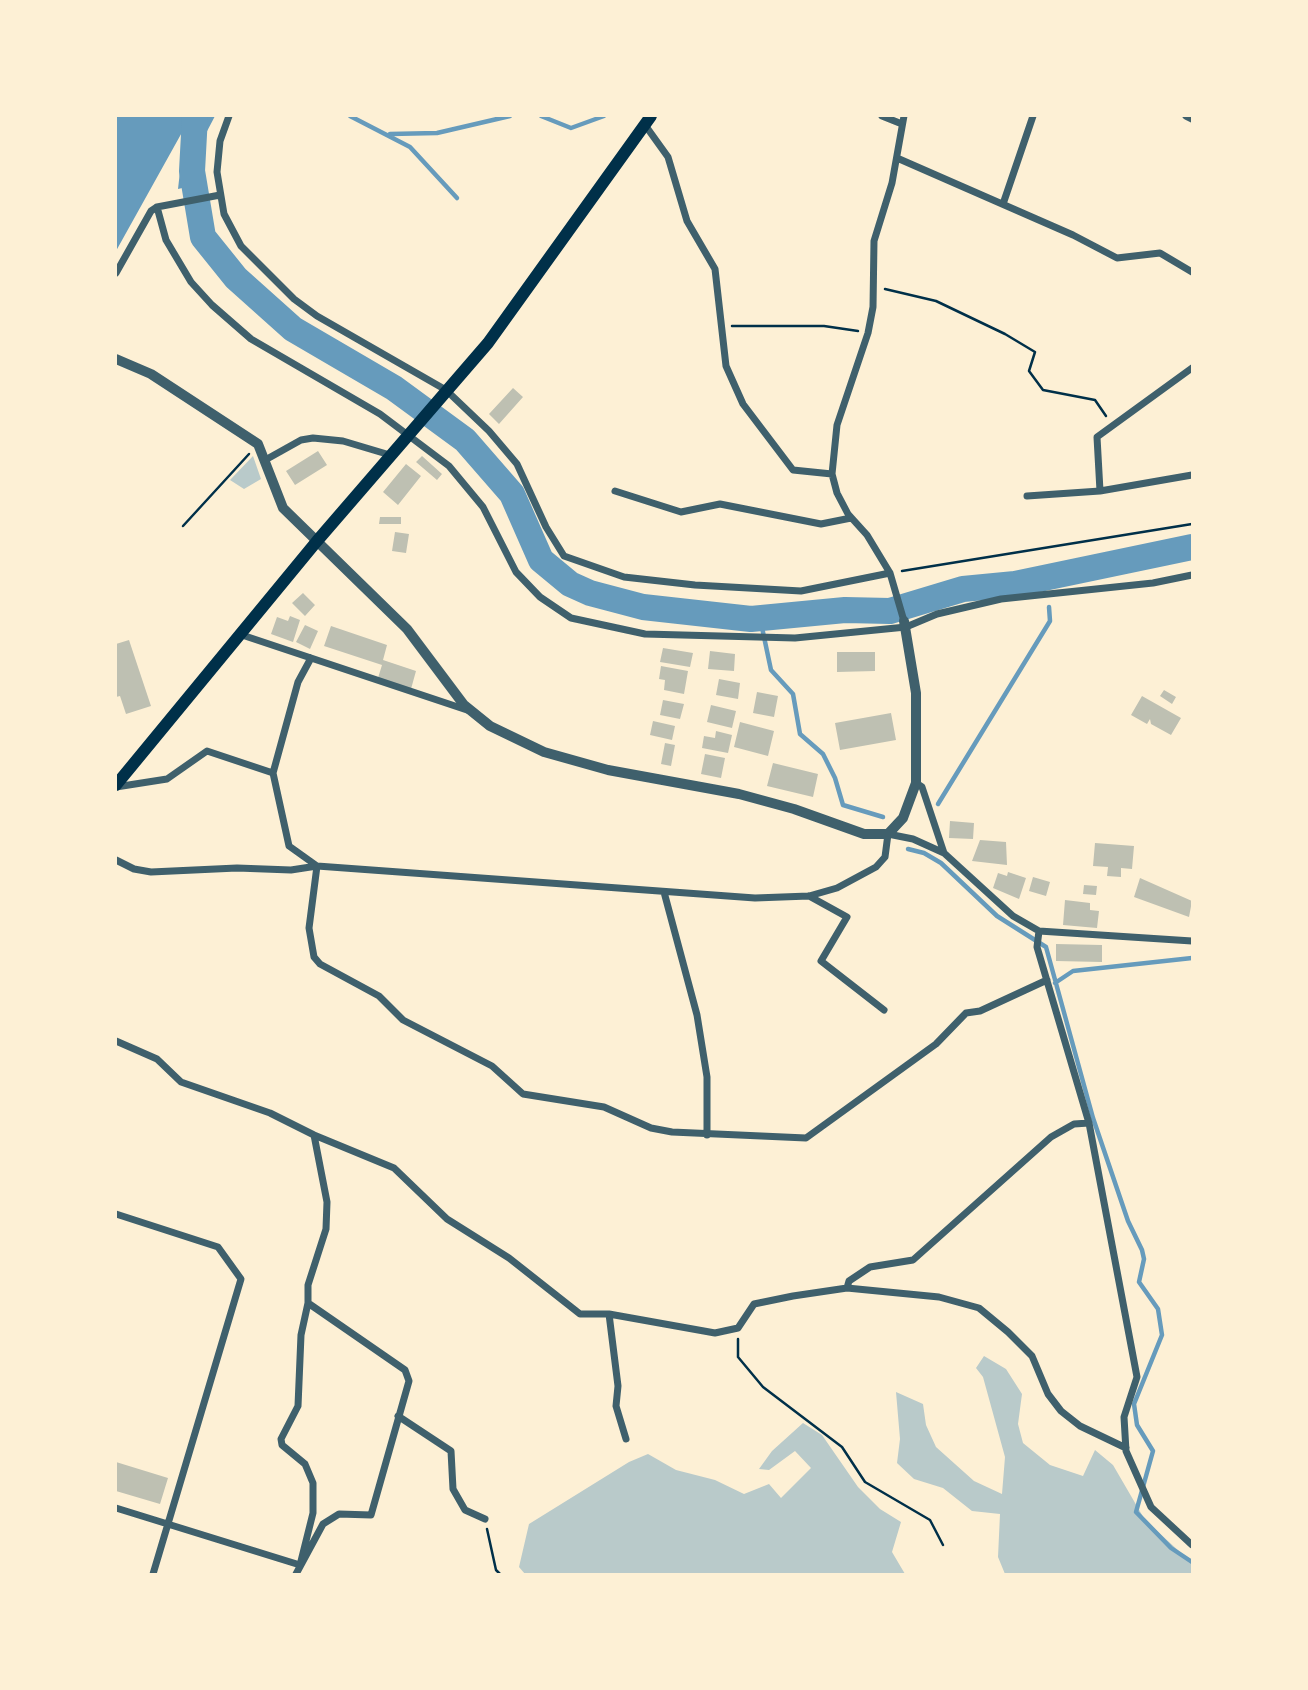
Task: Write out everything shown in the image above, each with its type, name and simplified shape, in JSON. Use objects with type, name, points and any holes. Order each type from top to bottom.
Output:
[{"type":"main road","points":[[116,786],[317,541],[488,343],[533,284],[648,120]]},
{"type":"street","points":[[229,116],[219,151],[217,172],[224,214],[240,246],[294,299],[317,316],[444,393],[489,431],[517,464],[546,527],[564,556],[584,566],[624,577],[684,584],[801,591],[890,573]]},
{"type":"street","points":[[116,860],[134,869],[151,872],[237,867],[291,870],[317,866],[755,898],[809,896],[837,888],[876,867],[885,857],[888,834],[903,818],[916,783],[916,693],[905,624],[890,573],[867,535],[851,518],[837,493],[832,474],[837,425],[868,333],[874,241],[897,158],[903,120],[881,116]]},
{"type":"street","points":[[1003,204],[1033,116]]},
{"type":"street","points":[[1186,116],[1192,119]]},
{"type":"street","points":[[648,120],[668,157],[687,221],[715,269],[726,366],[743,404],[793,470],[832,474]]},
{"type":"street","points":[[897,158],[1117,258],[1160,253],[1192,272]]},
{"type":"street","points":[[116,273],[144,221],[157,207],[220,195]]},
{"type":"street","points":[[157,207],[166,240],[191,282],[236,328],[411,431],[468,487],[483,507],[516,572],[553,608],[596,626],[645,634],[774,638],[905,624],[1002,599],[1153,583],[1192,575]]},
{"type":"street","points":[[116,359],[151,374],[258,444],[267,459],[283,508],[407,629],[470,711]]},
{"type":"street","points":[[1100,492],[1097,437],[1192,369]]},
{"type":"street","points":[[267,459],[300,440],[313,438],[343,441],[390,455]]},
{"type":"street","points":[[1027,496],[1100,492],[1192,475]]},
{"type":"street","points":[[615,491],[681,512],[720,504],[821,524],[851,518]]},
{"type":"street","points":[[242,635],[470,711],[517,740],[572,760],[739,794],[794,809],[864,834],[888,834],[913,839],[944,853],[1013,916],[1039,934],[1192,941]]},
{"type":"street","points":[[311,658],[298,682],[273,773],[289,846],[317,866]]},
{"type":"street","points":[[116,786],[167,779],[207,751],[273,773]]},
{"type":"street","points":[[916,783],[922,787],[944,853]]},
{"type":"street","points":[[317,866],[309,928],[314,957],[320,964],[379,996],[403,1020],[492,1066],[523,1094],[604,1107],[651,1128],[707,1135],[806,1138],[936,1044],[966,1013],[980,1011],[1047,980]]},
{"type":"street","points":[[664,892],[697,1015],[707,1077],[707,1135]]},
{"type":"street","points":[[809,896],[847,917],[821,961],[884,1010]]},
{"type":"street","points":[[1039,934],[1037,947],[1088,1123],[1137,1377],[1124,1417],[1126,1448],[1139,1486],[1151,1507],[1192,1545]]},
{"type":"street","points":[[116,1044],[157,1059],[181,1082],[270,1113],[314,1135],[394,1168],[447,1219],[509,1258],[580,1314],[610,1314],[715,1333],[738,1328],[754,1304],[847,1288],[939,1297],[979,1308],[1032,1356],[1048,1394],[1061,1411],[1080,1426],[1126,1448]]},
{"type":"street","points":[[847,1288],[849,1281],[870,1267],[913,1260],[1051,1137],[1074,1124],[1088,1123]]},
{"type":"street","points":[[300,1565],[313,1513],[313,1483],[305,1464],[282,1446],[281,1438],[298,1406],[301,1335],[311,1275],[326,1229],[327,1202],[314,1135]]},
{"type":"street","points":[[116,1214],[218,1247],[241,1279],[153,1574]]},
{"type":"street","points":[[296,1574],[323,1524],[340,1514],[371,1515],[409,1381],[405,1370],[308,1303]]},
{"type":"street","points":[[610,1314],[618,1386],[616,1406],[626,1439]]},
{"type":"street","points":[[398,1416],[451,1451],[453,1489],[465,1510],[485,1519]]},
{"type":"street","points":[[116,1508],[300,1565]]},
{"type":"path","points":[[873,286],[936,301],[1006,334],[1035,352],[1029,371],[1043,390],[1095,400],[1112,424]]},
{"type":"path","points":[[720,326],[824,326],[868,333]]},
{"type":"path","points":[[183,526],[258,444]]},
{"type":"path","points":[[890,573],[1192,524]]},
{"type":"path","points":[[738,1328],[738,1357],[763,1387],[842,1447],[865,1482],[930,1520],[943,1545]]},
{"type":"path","points":[[485,1519],[496,1570],[500,1574]]},
{"type":"shaded area","points":[[253,456],[261,479],[244,489],[230,480]]},
{"type":"shaded area","points":[[984,1356],[1006,1369],[1022,1394],[1018,1424],[1023,1443],[1050,1465],[1083,1476],[1095,1450],[1113,1465],[1145,1520],[1192,1563],[1192,1574],[1005,1574],[998,1557],[1000,1514],[972,1511],[943,1488],[914,1479],[897,1463],[900,1439],[896,1392],[923,1404],[926,1425],[936,1447],[974,1481],[1002,1494],[1005,1457],[983,1377],[976,1368]]},
{"type":"shaded area","points":[[803,1423],[822,1435],[858,1487],[880,1509],[901,1522],[892,1552],[905,1574],[525,1574],[519,1567],[529,1524],[629,1462],[648,1454],[676,1470],[715,1480],[744,1494],[769,1484],[781,1498],[811,1468],[795,1451],[769,1470],[759,1469],[772,1451]]},
{"type":"water","points":[[116,116],[215,116],[204,137],[200,184],[178,189],[185,127],[116,251]]},
{"type":"building","points":[[513,388],[523,397],[499,424],[489,414]]},
{"type":"building","points":[[318,451],[327,465],[295,485],[286,471]]},
{"type":"building","points":[[422,456],[442,474],[437,480],[416,462]]},
{"type":"building","points":[[406,464],[421,476],[398,505],[383,492]]},
{"type":"building","points":[[380,517],[401,517],[401,524],[379,524]]},
{"type":"building","points":[[395,532],[409,534],[406,553],[392,551]]},
{"type":"building","points":[[303,593],[315,605],[305,616],[292,603]]},
{"type":"building","points":[[290,616],[300,620],[293,642],[271,634],[277,617],[288,621]]},
{"type":"building","points":[[305,625],[318,631],[310,649],[296,642]]},
{"type":"building","points":[[331,626],[387,645],[383,660],[416,671],[411,689],[378,678],[382,665],[324,646]]},
{"type":"building","points":[[129,640],[151,706],[126,714],[120,696],[116,697],[116,644]]},
{"type":"building","points":[[663,648],[693,653],[690,667],[660,662]]},
{"type":"building","points":[[710,651],[735,654],[734,671],[708,669]]},
{"type":"building","points":[[837,652],[875,652],[875,671],[837,672]]},
{"type":"building","points":[[661,666],[688,671],[684,694],[664,690],[665,680],[659,679]]},
{"type":"building","points":[[719,679],[740,683],[738,699],[716,695]]},
{"type":"building","points":[[1164,690],[1176,697],[1172,704],[1160,696]]},
{"type":"building","points":[[757,692],[778,696],[774,717],[753,713]]},
{"type":"building","points":[[1142,696],[1181,718],[1171,735],[1151,724],[1150,719],[1147,724],[1131,715]]},
{"type":"building","points":[[663,700],[684,704],[680,719],[660,715]]},
{"type":"building","points":[[711,705],[736,711],[732,728],[707,722]]},
{"type":"building","points":[[891,713],[896,740],[840,750],[835,723]]},
{"type":"building","points":[[653,721],[675,726],[672,740],[650,735]]},
{"type":"building","points":[[740,722],[774,731],[768,756],[734,747]]},
{"type":"building","points":[[716,731],[732,735],[728,753],[702,748],[704,736],[715,738]]},
{"type":"building","points":[[665,743],[675,745],[671,766],[661,764]]},
{"type":"building","points":[[705,754],[725,758],[721,778],[701,774]]},
{"type":"building","points":[[773,763],[818,774],[813,797],[767,786]]},
{"type":"building","points":[[950,821],[974,823],[973,839],[949,838]]},
{"type":"building","points":[[980,840],[1006,842],[1007,865],[972,861]]},
{"type":"building","points":[[1095,843],[1134,846],[1132,869],[1121,868],[1121,877],[1107,876],[1108,867],[1093,866]]},
{"type":"building","points":[[1008,872],[1026,878],[1019,899],[993,888],[998,873],[1007,876]]},
{"type":"building","points":[[1033,877],[1050,882],[1046,896],[1029,891]]},
{"type":"building","points":[[1140,878],[1192,901],[1189,917],[1134,897]]},
{"type":"building","points":[[1084,885],[1097,886],[1096,895],[1083,894]]},
{"type":"building","points":[[1065,900],[1090,903],[1090,910],[1099,911],[1097,928],[1063,925]]},
{"type":"building","points":[[1056,944],[1102,945],[1102,962],[1056,961]]},
{"type":"building","points":[[116,1462],[168,1478],[160,1504],[116,1491]]},
{"type":"waterway","points":[[195,116],[192,171],[203,237],[236,278],[293,329],[394,388],[465,440],[512,494],[541,560],[570,584],[590,593],[643,607],[751,619],[845,610],[890,611],[963,589],[1015,584],[1192,547]]},
{"type":"waterway","points":[[350,116],[410,147],[457,198]]},
{"type":"waterway","points":[[390,134],[437,133],[510,116]]},
{"type":"waterway","points":[[541,116],[571,128],[604,116]]},
{"type":"waterway","points":[[1048,577],[1048,582]]},
{"type":"waterway","points":[[938,804],[1050,621],[1049,607]]},
{"type":"waterway","points":[[760,618],[771,670],[793,694],[800,734],[823,754],[835,778],[843,805],[883,817]]},
{"type":"waterway","points":[[908,849],[924,853],[941,863],[997,916],[1046,947],[1093,1118],[1128,1221],[1142,1250],[1144,1259],[1139,1282],[1158,1309],[1162,1335],[1134,1404],[1137,1425],[1153,1451],[1136,1512],[1171,1548],[1192,1562]]},
{"type":"waterway","points":[[1055,983],[1073,971],[1192,958]]}]
